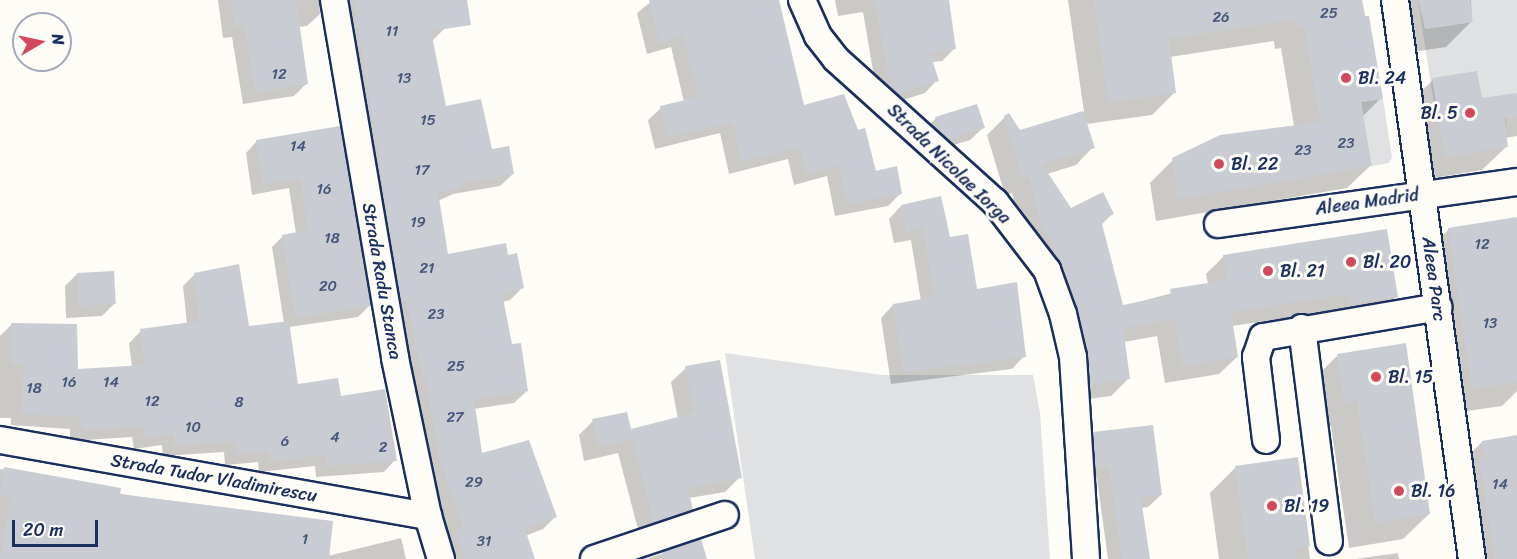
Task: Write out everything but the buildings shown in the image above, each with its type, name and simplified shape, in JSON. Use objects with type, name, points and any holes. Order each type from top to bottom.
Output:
[{"type":"street","name":"Strada Radu Stanca","points":[[334,0],[395,358],[428,516],[441,559]]},
{"type":"street","name":"Strada Nicolae Iorga","points":[[802,0],[818,36],[836,59],[996,202],[1047,270],[1063,314],[1073,357],[1086,559]]},
{"type":"street","name":"Aleea Parc","points":[[1395,0],[1472,559]]},
{"type":"street","name":"Aleea Madrid","points":[[1218,224],[1517,182]]},
{"type":"street","points":[[1266,440],[1257,345],[1270,333],[1438,307]]},
{"type":"street","points":[[1302,328],[1329,541]]},
{"type":"street","name":"Strada Tudor Vladimirescu","points":[[0,440],[428,516]]},
{"type":"street","points":[[594,559],[724,515]]},
{"type":"shaded area","points":[[1418,0],[1425,29],[1473,22],[1470,0],[1517,0],[1517,93],[1502,96],[1507,130],[1501,103],[1435,111]]},
{"type":"shaded area","points":[[1383,99],[1392,158],[1389,163],[1372,166],[1361,102]]},
{"type":"shaded area","points":[[725,353],[882,375],[1033,375],[1040,413],[1050,559],[755,559]]},
{"type":"place","name":"Bl. 24","points":[[1346,78]]},
{"type":"place","name":"Bl. 5","points":[[1470,113]]},
{"type":"place","name":"Bl. 22","points":[[1219,164]]},
{"type":"place","name":"Bl. 20","points":[[1351,262]]},
{"type":"place","name":"Bl. 21","points":[[1268,271]]},
{"type":"place","name":"Bl. 15","points":[[1376,377]]},
{"type":"place","name":"Bl. 16","points":[[1399,491]]},
{"type":"place","name":"Bl. 19","points":[[1272,506]]}]
